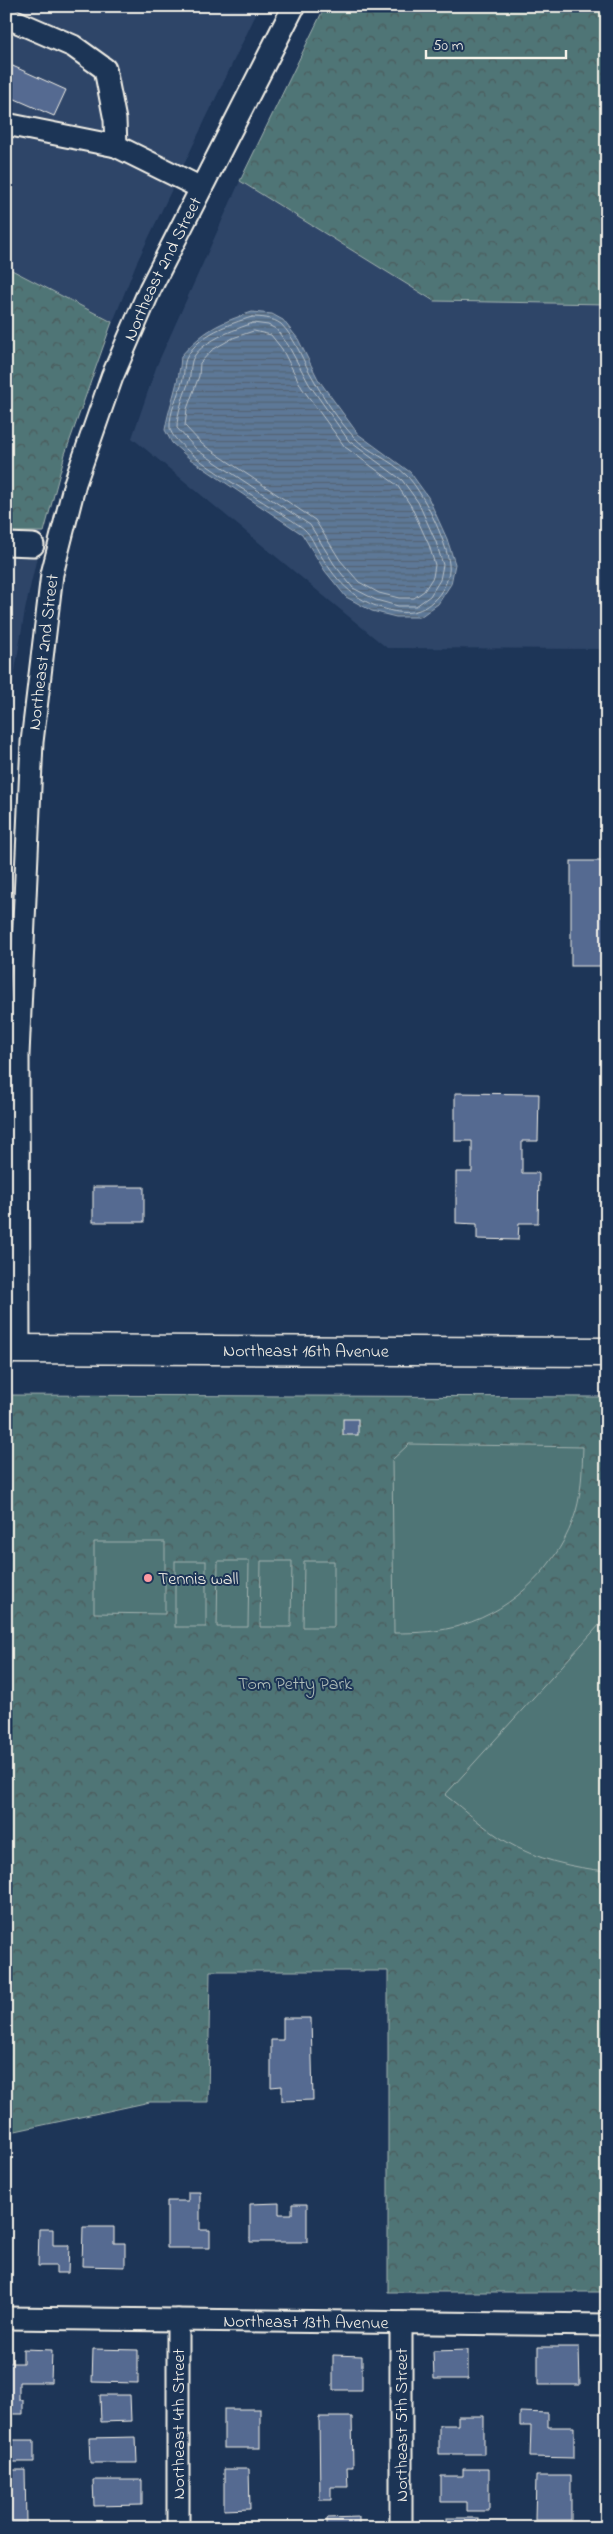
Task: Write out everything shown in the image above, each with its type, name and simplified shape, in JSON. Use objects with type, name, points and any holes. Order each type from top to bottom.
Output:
[{"type":"street","name":"Northeast 2nd Street","points":[[13,1349],[18,1075],[30,781],[32,742],[52,574],[75,482],[112,377],[150,289],[294,6]]},
{"type":"street","points":[[6,17],[73,46],[105,69],[115,120],[116,146]]},
{"type":"street","points":[[6,124],[116,146],[201,188]]},
{"type":"street","points":[[6,544],[34,545]]},
{"type":"street","name":"Northeast 16th Avenue","points":[[13,1349],[607,1352]]},
{"type":"street","name":"Northeast 13th Avenue","points":[[6,2318],[607,2325]]},
{"type":"street","name":"Northeast 4th Street","points":[[178,2320],[178,2528]]},
{"type":"street","name":"Northeast 5th Street","points":[[400,2528],[401,2323]]},
{"type":"shaded area","points":[[6,6],[260,6],[136,264],[82,400],[39,548],[25,610],[6,726]]},
{"type":"shaded area","points":[[240,181],[434,301],[607,304],[607,649],[387,648],[132,438],[157,365]]},
{"type":"green space","points":[[325,6],[607,6],[607,304],[434,301],[240,181]]},
{"type":"green space","points":[[6,267],[112,322],[65,454],[44,532],[6,532]]},
{"type":"green space","name":"Tom Petty Park","points":[[6,1395],[607,1397],[607,2292],[388,2292],[388,1971],[210,1971],[208,2102],[150,2102],[6,2133]]},
{"type":"green space","points":[[409,1444],[583,1447],[581,1479],[576,1511],[559,1549],[533,1582],[517,1596],[500,1608],[462,1625],[428,1632],[394,1633],[392,1460]]},
{"type":"green space","points":[[94,1542],[165,1542],[165,1614],[94,1613]]},
{"type":"green space","points":[[175,1561],[206,1561],[206,1627],[175,1627]]},
{"type":"green space","points":[[218,1561],[249,1561],[248,1627],[217,1627]]},
{"type":"green space","points":[[261,1561],[292,1561],[291,1627],[260,1627]]},
{"type":"green space","points":[[304,1561],[334,1561],[334,1627],[303,1627]]},
{"type":"green space","points":[[607,1619],[607,1871],[555,1862],[518,1848],[491,1831],[445,1795],[601,1623]]},
{"type":"water","points":[[252,312],[272,314],[283,320],[298,339],[318,379],[358,434],[410,472],[428,497],[447,539],[455,564],[451,584],[438,604],[420,617],[396,617],[372,611],[346,597],[325,571],[302,534],[190,459],[172,443],[165,430],[179,375],[181,356],[197,340],[213,328]]},
{"type":"building","points":[[6,63],[66,90],[54,116],[6,95]]},
{"type":"building","points":[[571,861],[607,861],[607,966],[571,966]]},
{"type":"building","points":[[455,1093],[539,1094],[538,1141],[522,1141],[522,1173],[539,1173],[538,1223],[519,1223],[518,1240],[477,1239],[477,1224],[456,1223],[456,1172],[472,1172],[472,1141],[455,1141]]},
{"type":"building","points":[[93,1187],[144,1187],[144,1222],[93,1222]]},
{"type":"building","points":[[343,1419],[358,1419],[358,1435],[343,1435]]},
{"type":"building","points":[[283,2018],[311,2018],[313,2100],[282,2101],[282,2086],[271,2087],[271,2040],[283,2040]]},
{"type":"building","points":[[188,2192],[200,2192],[200,2230],[210,2230],[210,2248],[167,2248],[167,2201],[188,2201]]},
{"type":"building","points":[[279,2203],[279,2214],[292,2214],[292,2204],[307,2204],[307,2242],[250,2242],[250,2204]]},
{"type":"building","points":[[83,2227],[114,2227],[114,2243],[125,2243],[125,2267],[82,2266]]},
{"type":"building","points":[[39,2229],[53,2229],[53,2245],[69,2245],[68,2273],[56,2273],[56,2266],[38,2266]]},
{"type":"building","points":[[538,2347],[579,2347],[580,2385],[538,2385]]},
{"type":"building","points":[[23,2349],[52,2350],[51,2382],[19,2382],[19,2400],[23,2400],[23,2414],[6,2414],[6,2363],[23,2363]]},
{"type":"building","points":[[93,2349],[138,2350],[138,2383],[92,2382]]},
{"type":"building","points":[[468,2350],[468,2379],[434,2379],[433,2351]]},
{"type":"building","points":[[333,2355],[362,2356],[362,2390],[333,2390]]},
{"type":"building","points":[[100,2395],[130,2395],[131,2421],[101,2422]]},
{"type":"building","points":[[224,2409],[260,2409],[260,2448],[224,2448]]},
{"type":"building","points":[[520,2412],[548,2413],[548,2427],[574,2427],[574,2458],[530,2457],[531,2426],[520,2426]]},
{"type":"building","points":[[458,2416],[484,2416],[484,2454],[439,2454],[439,2425],[458,2425]]},
{"type":"building","points":[[319,2417],[352,2417],[353,2467],[347,2467],[348,2487],[331,2487],[331,2500],[320,2500]]},
{"type":"building","points":[[6,2431],[11,2431],[11,2440],[34,2440],[34,2462],[6,2462]]},
{"type":"building","points":[[136,2437],[137,2463],[90,2463],[89,2438]]},
{"type":"building","points":[[224,2469],[249,2469],[250,2509],[224,2510]]},
{"type":"building","points":[[463,2469],[489,2469],[489,2511],[467,2511],[467,2502],[441,2502],[441,2476],[463,2476]]},
{"type":"building","points":[[6,2470],[25,2470],[26,2523],[6,2523]]},
{"type":"building","points":[[536,2476],[571,2476],[571,2520],[535,2520]]},
{"type":"building","points":[[93,2480],[142,2480],[142,2505],[94,2506]]},
{"type":"building","points":[[359,2517],[359,2528],[327,2528],[327,2518]]},
{"type":"building","points":[[447,2518],[478,2518],[478,2528],[447,2528]]},
{"type":"place","name":"Tennis wall","points":[[148,1578]]}]
